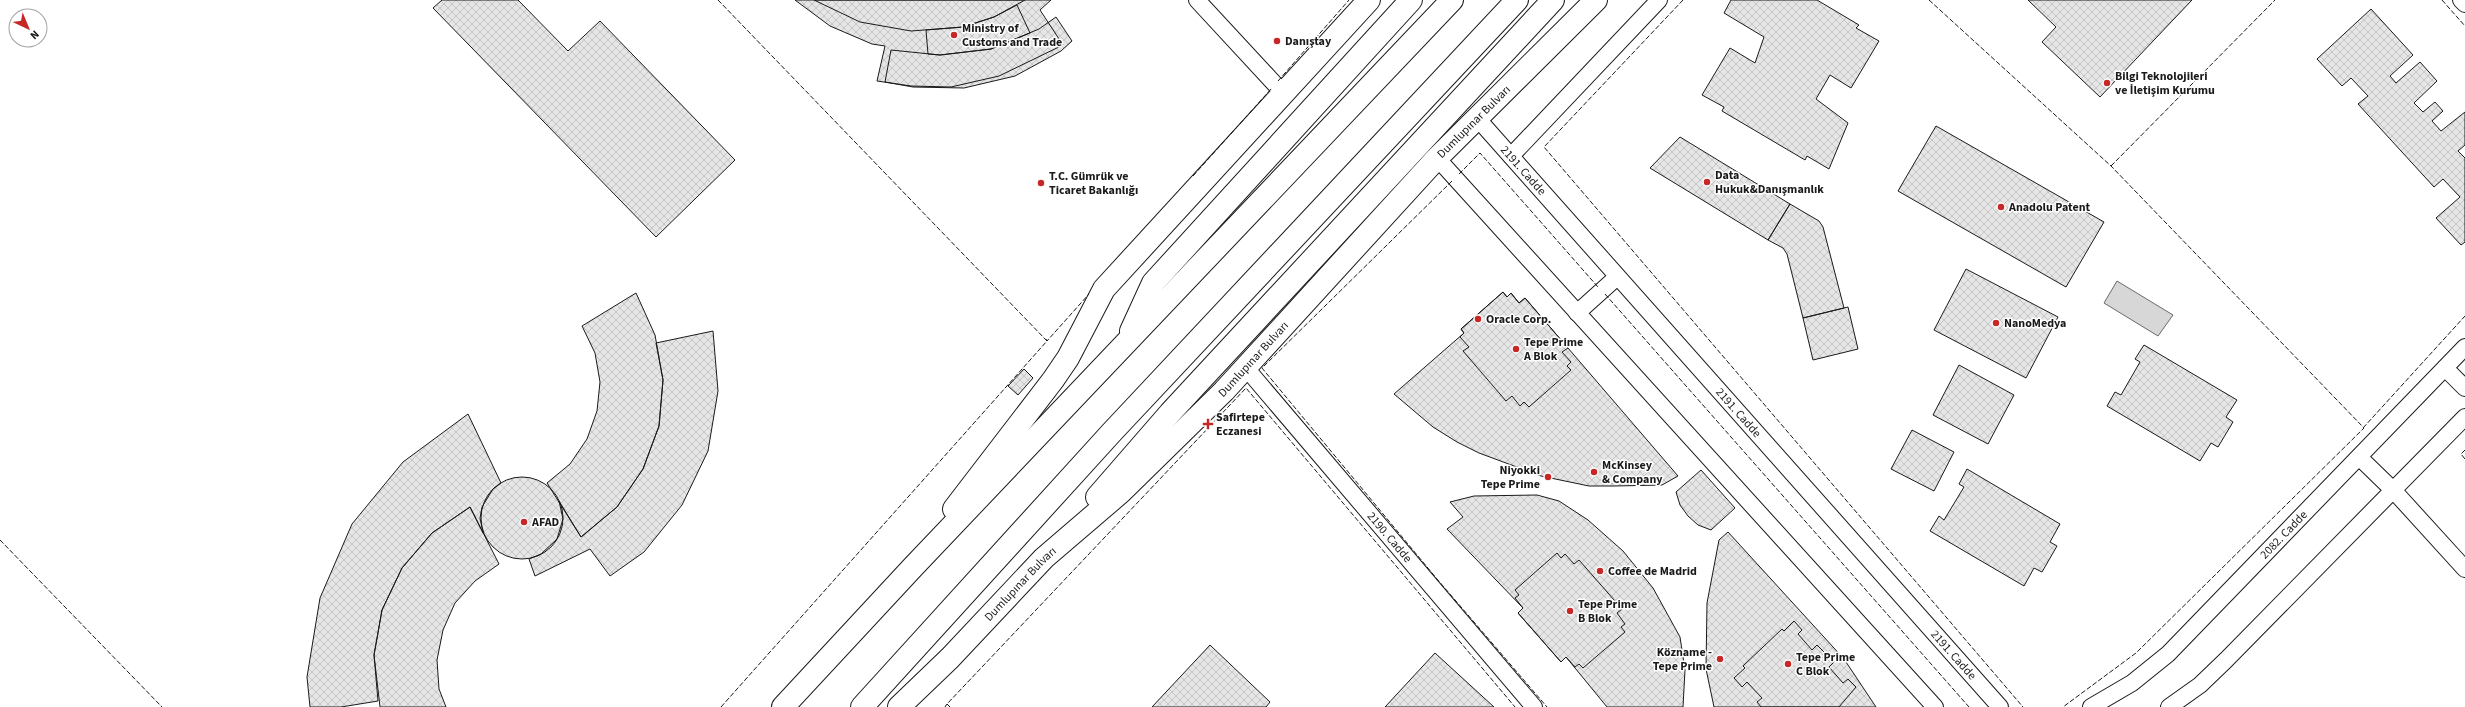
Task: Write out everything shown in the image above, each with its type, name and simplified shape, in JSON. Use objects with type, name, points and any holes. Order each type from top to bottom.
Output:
[{"type":"highway","points":[[913,567],[971,486],[1053,380],[1068,358],[1104,289],[1369,0]]},
{"type":"highway","points":[[1124,346],[1153,283],[1410,0]]},
{"type":"highway","points":[[783,707],[913,567],[1452,0]]},
{"type":"highway","points":[[862,707],[1091,455],[1517,0]]},
{"type":"highway","points":[[1044,558],[1170,413],[1553,0]]},
{"type":"highway","name":"Dumlupınar Bulvarı","points":[[899,707],[950,658],[1044,558],[1144,471],[1246,368],[1437,158],[1596,0]]},
{"type":"street","points":[[1197,0],[1284,94]]},
{"type":"street","points":[[1511,156],[1659,0]]},
{"type":"street","points":[[2461,0],[2465,4]]},
{"type":"street","name":"2191. Cadde","points":[[1477,118],[2000,707]]},
{"type":"street","points":[[1437,158],[1935,707]]},
{"type":"street","points":[[1577,313],[1617,277]]},
{"type":"street","name":"2082. Cadde","points":[[2091,707],[2132,683],[2168,654],[2465,347]]},
{"type":"street","name":"2190. Cadde","points":[[1246,368],[1534,707]]},
{"type":"street","points":[[2445,368],[2465,388]]},
{"type":"street","points":[[2169,707],[2200,685],[2226,660],[2394,491],[2465,417]]},
{"type":"street","points":[[2359,457],[2394,491],[2465,569]]},
{"type":"shaded area","points":[[2117,281],[2173,315],[2158,336],[2104,303]]},
{"type":"building","points":[[442,0],[518,0],[568,51],[600,21],[735,160],[656,237],[433,8]]},
{"type":"building","name":"Ministry of Customs and Trade","points":[[795,0],[1051,0],[1040,10],[1063,45],[999,76],[951,87],[911,86],[877,81],[885,46],[872,44],[830,26]]},
{"type":"building","points":[[814,0],[1025,0],[994,17],[963,27],[911,31],[860,22]]},
{"type":"building","points":[[1731,0],[1817,0],[1859,25],[1856,28],[1879,41],[1851,88],[1830,75],[1816,99],[1848,123],[1829,169],[1807,156],[1805,160],[1722,111],[1724,107],[1702,95],[1730,48],[1755,63],[1764,37],[1724,13]]},
{"type":"building","points":[[2028,0],[2192,0],[2100,97],[2042,42],[2056,27]]},
{"type":"building","points":[[1017,5],[1030,33],[991,49],[940,55],[928,54],[926,30],[963,27],[994,17]]},
{"type":"building","points":[[2371,9],[2413,55],[2390,76],[2396,83],[2420,62],[2437,81],[2414,103],[2423,112],[2435,102],[2443,111],[2432,121],[2441,131],[2465,112],[2465,145],[2458,151],[2465,158],[2465,242],[2461,245],[2436,218],[2460,197],[2443,179],[2434,187],[2358,104],[2368,96],[2351,78],[2342,86],[2317,59]]},
{"type":"building","points":[[1056,17],[1072,41],[1061,51],[1015,76],[964,88],[913,87],[885,82],[891,50],[940,55],[991,49],[1039,29]]},
{"type":"building","name":"Anadolu Patent","points":[[1936,126],[2104,222],[2066,287],[1898,191]]},
{"type":"building","points":[[1680,137],[1790,204],[1768,240],[1650,168]]},
{"type":"building","points":[[1790,204],[1819,221],[1823,227],[1844,308],[1803,318],[1787,254],[1783,248],[1768,240]]},
{"type":"building","name":"NanoMedya","points":[[1966,269],[2058,317],[2026,378],[1934,330]]},
{"type":"building","name":"Tepe Prime A Blok","points":[[1503,292],[1507,297],[1511,293],[1519,303],[1525,298],[1568,348],[1562,352],[1571,362],[1567,366],[1571,370],[1529,407],[1524,402],[1520,406],[1512,396],[1506,401],[1463,351],[1469,347],[1460,337],[1464,333],[1461,329]]},
{"type":"building","points":[[1503,292],[1507,297],[1511,293],[1519,303],[1525,298],[1678,476],[1662,485],[1589,486],[1541,476],[1479,453],[1457,442],[1433,427],[1394,394],[1464,333],[1461,329]]},
{"type":"building","points":[[636,293],[655,335],[663,380],[659,426],[643,469],[617,507],[581,537],[547,483],[570,464],[587,439],[597,411],[600,382],[595,353],[582,326]]},
{"type":"building","points":[[1848,307],[1858,349],[1813,360],[1803,318]]},
{"type":"building","points":[[713,331],[718,391],[708,451],[682,505],[644,552],[610,576],[590,549],[535,576],[529,559],[541,554],[557,539],[563,519],[559,501],[581,537],[617,507],[643,469],[659,426],[663,380],[656,343]]},
{"type":"building","points":[[2144,345],[2237,400],[2226,417],[2233,422],[2218,447],[2211,443],[2200,461],[2107,406],[2115,392],[2121,395],[2140,362],[2135,359]]},
{"type":"building","points":[[1959,365],[2014,395],[1988,444],[1933,415]]},
{"type":"building","points":[[1024,369],[1033,378],[1018,395],[1008,386]]},
{"type":"building","points":[[468,414],[501,483],[493,489],[482,507],[480,518],[483,533],[470,507],[432,533],[402,568],[382,610],[374,655],[378,701],[341,707],[310,707],[307,677],[320,598],[352,524],[403,462]]},
{"type":"building","points":[[1912,430],[1954,452],[1934,491],[1891,469]]},
{"type":"building","points":[[1967,469],[2060,524],[2050,542],[2057,546],[2042,572],[2034,568],[2024,586],[1930,531],[1939,516],[1944,520],[1964,487],[1959,484]]},
{"type":"building","points":[[1701,470],[1735,508],[1711,530],[1698,525],[1688,516],[1680,505],[1676,492]]},
{"type":"building","points":[[522,477],[538,480],[551,489],[560,502],[563,518],[560,534],[551,547],[538,556],[522,559],[506,556],[493,547],[484,534],[481,518],[484,502],[493,489],[506,480]]},
{"type":"building","points":[[1537,495],[1559,501],[1588,520],[1623,551],[1653,588],[1680,637],[1685,670],[1683,707],[1607,707],[1566,657],[1561,662],[1518,613],[1523,608],[1447,529],[1463,517],[1450,502],[1474,496]]},
{"type":"building","points":[[470,507],[499,564],[475,581],[455,603],[443,630],[437,660],[439,689],[446,707],[380,707],[374,655],[382,610],[402,568],[432,533]]},
{"type":"building","points":[[1728,532],[1844,659],[1876,707],[1714,707],[1706,669],[1707,603],[1719,540]]},
{"type":"building","name":"Tepe Prime B Blok","points":[[1557,553],[1561,558],[1565,554],[1574,564],[1579,560],[1622,609],[1617,613],[1625,624],[1621,627],[1625,632],[1583,668],[1579,664],[1575,667],[1566,657],[1561,662],[1518,613],[1523,608],[1515,598],[1519,595],[1515,590]]},
{"type":"building","name":"Tepe Prime C Blok","points":[[1794,621],[1802,630],[1798,634],[1812,650],[1817,645],[1834,662],[1829,667],[1843,683],[1848,679],[1856,687],[1839,707],[1761,707],[1757,702],[1762,698],[1747,682],[1742,687],[1734,678],[1745,668],[1743,666],[1782,629],[1784,631]]},
{"type":"building","points":[[1210,645],[1270,702],[1266,707],[1152,707]]},
{"type":"building","points":[[1435,653],[1494,707],[1385,707]]},
{"type":"fence","points":[[718,0],[1047,341],[721,707]]},
{"type":"fence","points":[[1278,81],[1349,0]]},
{"type":"fence","points":[[1683,0],[1544,147],[2023,707]]},
{"type":"fence","points":[[1929,0],[2111,166],[2364,428],[2136,653],[2063,707]]},
{"type":"fence","points":[[2111,166],[2275,0]]},
{"type":"fence","points":[[2442,0],[2465,26]]},
{"type":"fence","points":[[1193,176],[1272,88]]},
{"type":"fence","points":[[1459,174],[1480,153],[1598,287]]},
{"type":"fence","points":[[1452,181],[1262,368],[1437,579],[1547,707]]},
{"type":"fence","points":[[1046,339],[1047,341],[1089,294]]},
{"type":"fence","points":[[1605,294],[1969,707]]},
{"type":"fence","points":[[2363,428],[2465,316]]},
{"type":"fence","points":[[945,707],[947,704],[950,707],[947,704],[1246,388],[1515,707]]},
{"type":"fence","points":[[2465,450],[2461,454],[2465,459]]},
{"type":"fence","points":[[0,540],[162,707]]},
{"type":"place","name":"Ministry of Customs and Trade","points":[[954,35]]},
{"type":"place","name":"Danıştay","points":[[1277,41]]},
{"type":"place","name":"Bilgi Teknolojileri ve İletişim Kurumu","points":[[2107,83]]},
{"type":"place","name":"Data Hukuk&Danışmanlık","points":[[1707,182]]},
{"type":"place","name":"T.C. Gümrük ve Ticaret Bakanlığı","points":[[1041,183]]},
{"type":"place","name":"Anadolu Patent","points":[[2001,207]]},
{"type":"place","name":"Oracle Corp.","points":[[1478,319]]},
{"type":"place","name":"NanoMedya","points":[[1996,323]]},
{"type":"place","name":"Tepe Prime A Blok","points":[[1516,349]]},
{"type":"place","name":"Safirtepe Eczanesi","points":[[1208,424]]},
{"type":"place","name":"McKinsey & Company","points":[[1594,472]]},
{"type":"place","name":"Niyokki Tepe Prime","points":[[1548,477]]},
{"type":"place","name":"AFAD","points":[[524,522]]},
{"type":"place","name":"Coffee de Madrid","points":[[1600,571]]},
{"type":"place","name":"Tepe Prime B Blok","points":[[1570,611]]},
{"type":"place","name":"Közname - Tepe Prime","points":[[1720,659]]},
{"type":"place","name":"Tepe Prime C Blok","points":[[1788,664]]}]
